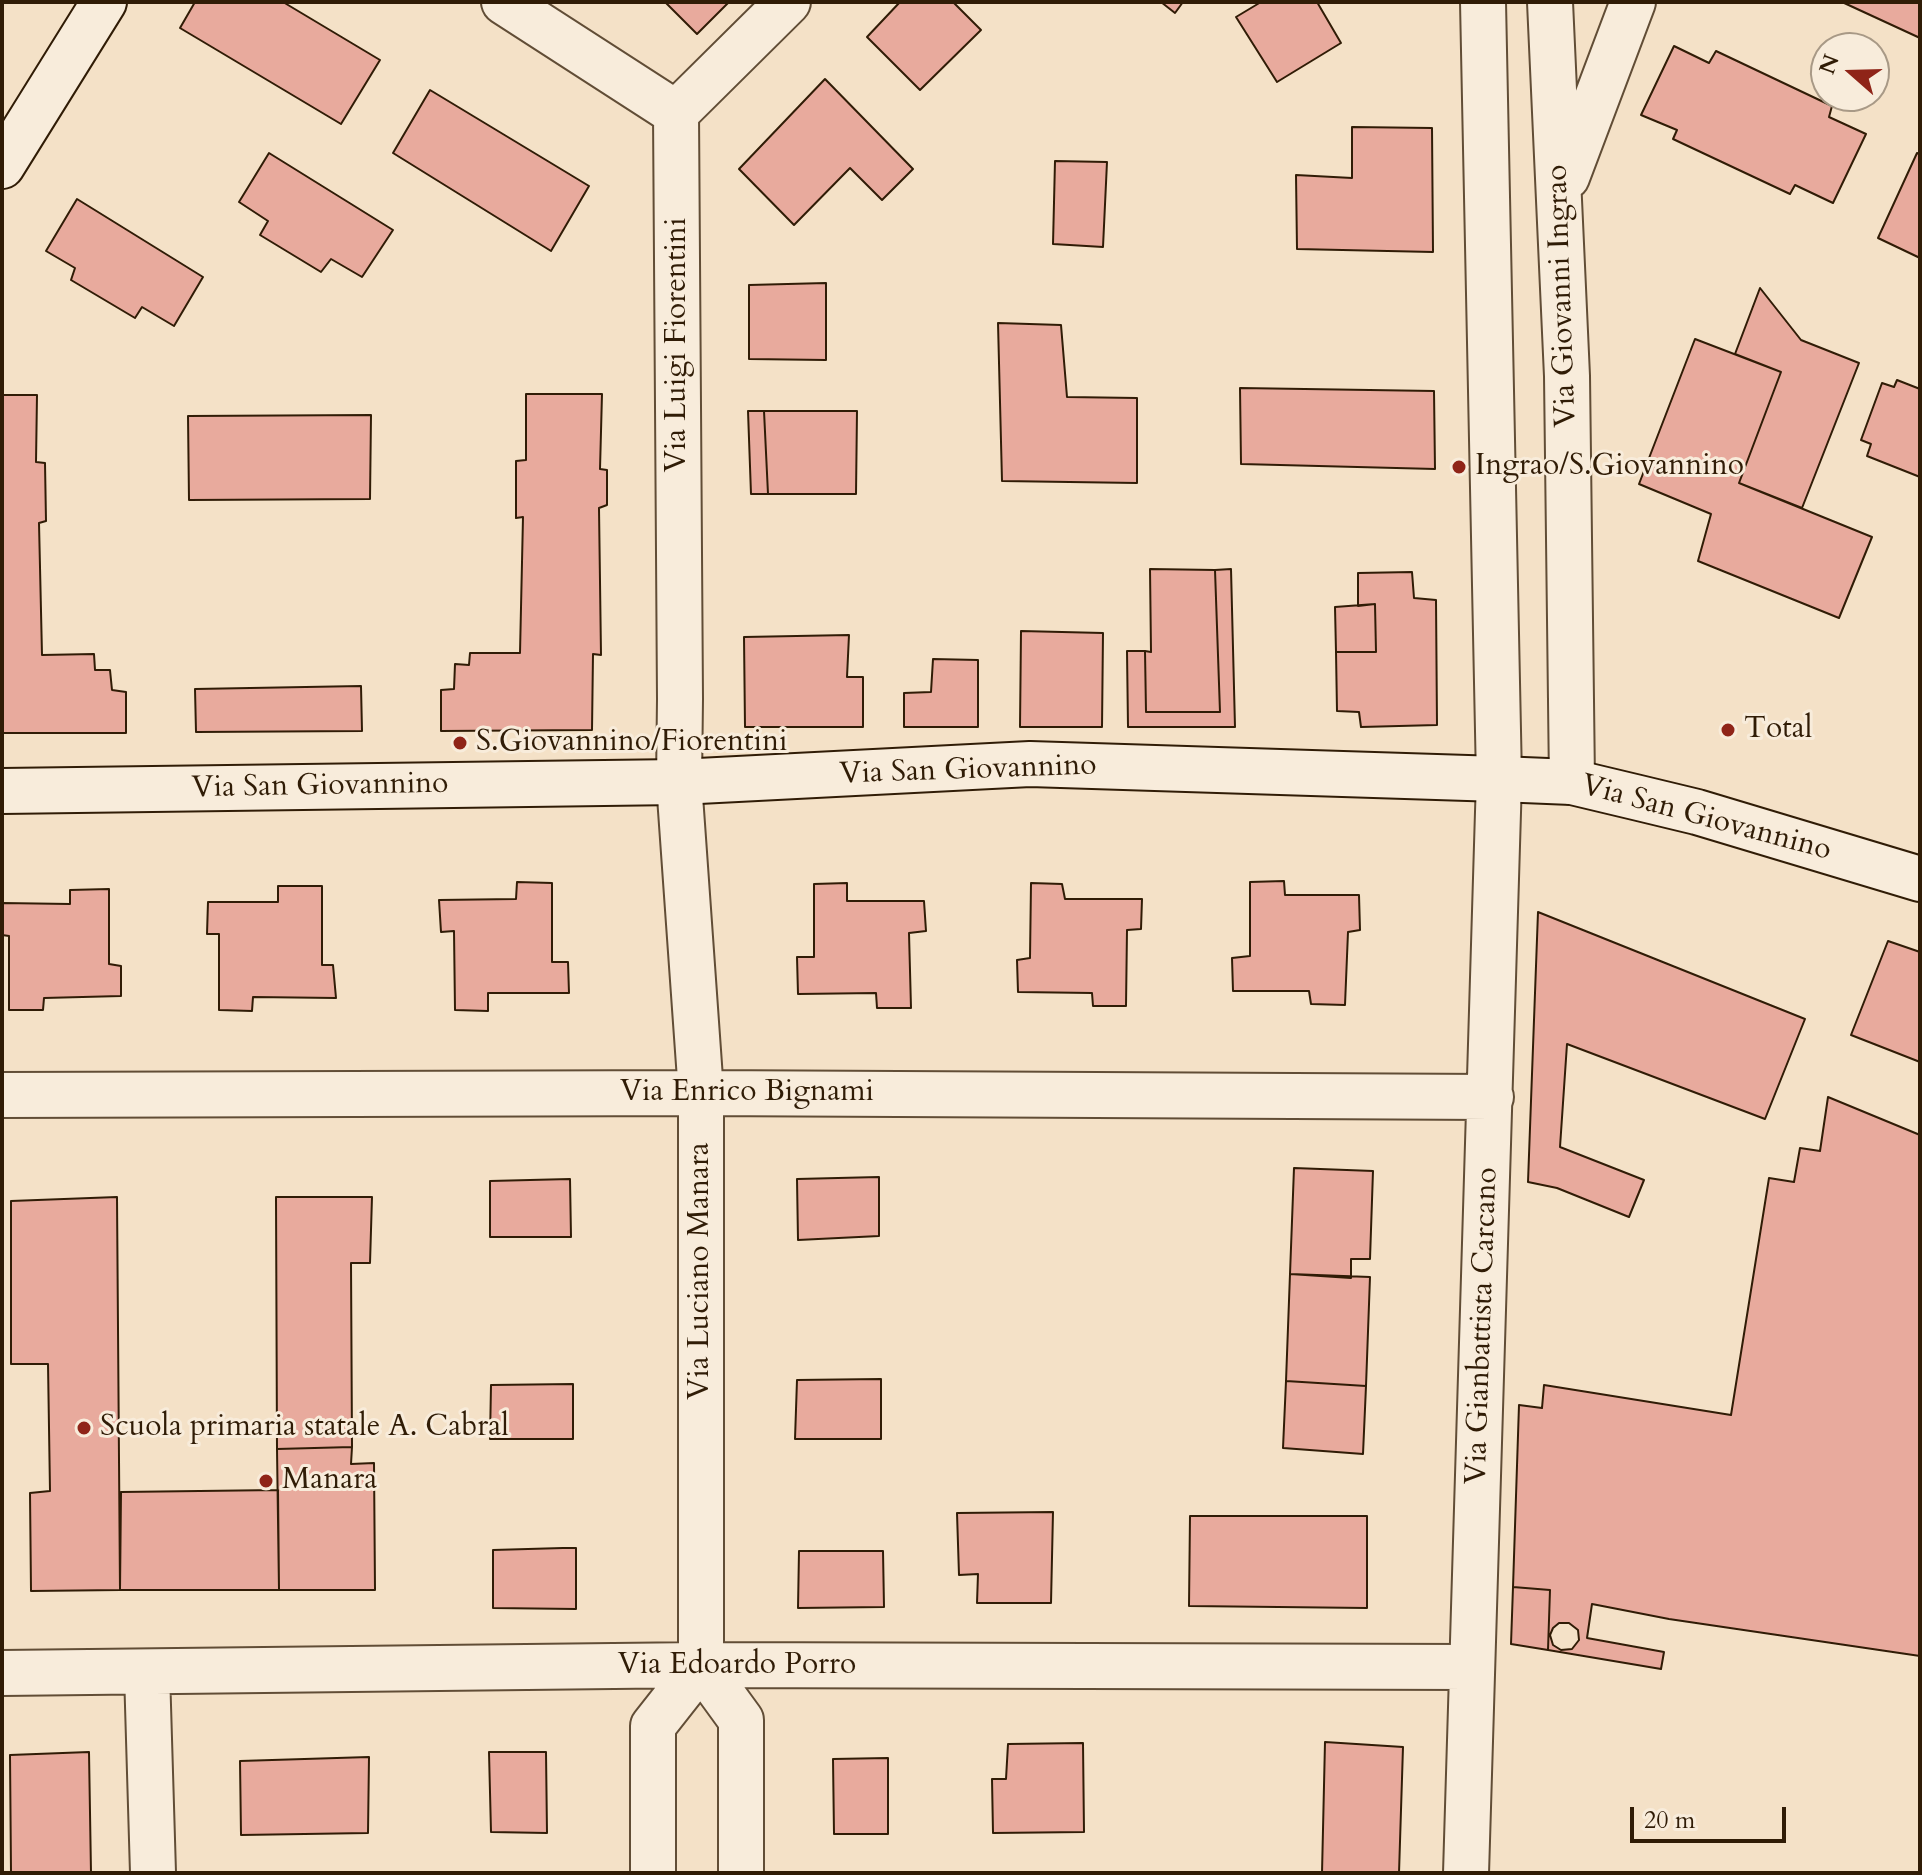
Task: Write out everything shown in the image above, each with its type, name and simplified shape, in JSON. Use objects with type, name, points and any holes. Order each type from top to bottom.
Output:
[{"type":"street","points":[[2,166],[104,2]]},
{"type":"street","points":[[504,2],[676,113],[788,2]]},
{"type":"street","points":[[1483,2],[1499,779]]},
{"type":"street","name":"Via Giovanni Ingrao","points":[[1550,2],[1567,376],[1572,782]]},
{"type":"street","points":[[1560,194],[1633,2]]},
{"type":"street","name":"Via Luigi Fiorentini","points":[[676,113],[679,782]]},
{"type":"street","name":"Via San Giovannino","points":[[2,791],[679,782],[1030,764],[1572,782],[1697,812],[1920,879]]},
{"type":"street","name":"Via Gianbattista Carcano","points":[[1466,1873],[1499,779]]},
{"type":"street","name":"Via Luciano Manara","points":[[679,782],[701,1093],[701,1665]]},
{"type":"street","name":"Via Enrico Bignami","points":[[2,1095],[701,1093],[1491,1097]]},
{"type":"street","points":[[653,1873],[653,1726],[701,1665],[741,1720],[741,1873]]},
{"type":"street","name":"Via Edoardo Porro","points":[[2,1673],[701,1665],[1471,1667]]},
{"type":"street","points":[[147,1672],[153,1873]]},
{"type":"building","points":[[195,2],[283,2],[380,60],[341,124],[180,28]]},
{"type":"building","points":[[665,2],[729,2],[697,34]]},
{"type":"building","points":[[900,2],[953,2],[981,30],[920,90],[867,37]]},
{"type":"building","points":[[1161,2],[1183,2],[1175,13]]},
{"type":"building","points":[[1261,2],[1317,2],[1341,43],[1277,82],[1236,17]]},
{"type":"building","points":[[1842,2],[1920,2],[1920,38]]},
{"type":"building","points":[[1674,46],[1709,63],[1716,51],[1810,96],[1810,112],[1830,112],[1829,117],[1866,134],[1833,203],[1795,185],[1790,194],[1673,139],[1677,130],[1641,115]]},
{"type":"building","points":[[825,79],[913,169],[882,200],[850,168],[794,225],[739,169]]},
{"type":"building","points":[[430,90],[589,186],[551,251],[393,153]]},
{"type":"building","points":[[1352,127],[1432,128],[1433,252],[1297,249],[1296,175],[1352,178]]},
{"type":"building","points":[[269,153],[393,230],[362,277],[331,259],[321,272],[260,235],[268,221],[239,202]]},
{"type":"building","points":[[1917,153],[1920,154],[1920,258],[1878,238]]},
{"type":"building","points":[[1055,161],[1107,162],[1103,247],[1053,244]]},
{"type":"building","points":[[77,199],[203,277],[174,326],[142,307],[135,318],[71,280],[75,268],[46,251]]},
{"type":"building","points":[[826,283],[826,360],[749,359],[749,285]]},
{"type":"building","points":[[1760,288],[1801,340],[1859,363],[1802,508],[1739,483],[1781,372],[1735,354]]},
{"type":"building","points":[[998,323],[1061,325],[1067,397],[1137,398],[1137,483],[1002,481]]},
{"type":"building","points":[[1695,339],[1781,372],[1739,483],[1872,537],[1839,618],[1698,561],[1711,514],[1639,484]]},
{"type":"building","points":[[1897,380],[1920,389],[1920,477],[1867,456],[1871,444],[1861,440],[1882,383],[1894,387]]},
{"type":"building","points":[[1240,388],[1434,391],[1435,469],[1241,464]]},
{"type":"building","points":[[526,394],[602,394],[600,469],[607,470],[607,505],[599,508],[601,655],[593,654],[592,730],[441,731],[441,690],[454,689],[455,664],[469,665],[470,653],[520,653],[523,517],[516,518],[516,461],[526,460]]},
{"type":"building","points":[[2,395],[37,395],[36,462],[45,463],[46,521],[39,523],[42,655],[94,654],[95,670],[110,670],[112,690],[126,692],[126,733],[2,733]]},
{"type":"building","points":[[748,411],[764,411],[768,494],[751,494]]},
{"type":"building","points":[[764,411],[857,411],[856,494],[768,494]]},
{"type":"building","points":[[371,415],[370,499],[189,500],[188,416]]},
{"type":"building","points":[[1150,569],[1215,570],[1220,712],[1146,712],[1145,651],[1151,652]]},
{"type":"building","points":[[1231,569],[1235,727],[1128,727],[1127,651],[1145,651],[1146,712],[1220,712],[1215,570]]},
{"type":"building","points":[[1412,572],[1414,598],[1436,600],[1437,725],[1361,727],[1359,712],[1337,711],[1336,652],[1376,652],[1375,604],[1358,606],[1358,573]]},
{"type":"building","points":[[1375,604],[1376,652],[1336,652],[1335,607]]},
{"type":"building","points":[[1021,631],[1103,633],[1102,727],[1020,727]]},
{"type":"building","points":[[849,635],[847,677],[863,677],[863,727],[745,727],[744,637]]},
{"type":"building","points":[[933,659],[978,660],[978,727],[904,727],[904,693],[931,692]]},
{"type":"building","points":[[361,686],[362,731],[196,732],[195,689]]},
{"type":"building","points":[[1284,881],[1285,895],[1359,895],[1360,930],[1348,932],[1345,1005],[1311,1004],[1309,991],[1233,991],[1232,958],[1250,956],[1250,882]]},
{"type":"building","points":[[517,882],[552,883],[552,962],[568,962],[569,993],[488,993],[488,1011],[455,1010],[454,931],[441,932],[439,900],[516,899]]},
{"type":"building","points":[[847,883],[847,901],[924,901],[926,931],[909,933],[911,1008],[877,1008],[876,993],[798,994],[797,957],[814,957],[814,884]]},
{"type":"building","points":[[1031,883],[1062,884],[1065,899],[1142,899],[1141,929],[1127,930],[1126,1006],[1093,1006],[1092,993],[1018,992],[1017,960],[1030,958]]},
{"type":"building","points":[[278,886],[322,886],[322,965],[333,965],[336,998],[253,997],[252,1011],[219,1010],[219,934],[207,934],[208,902],[278,902]]},
{"type":"building","points":[[109,889],[109,964],[121,966],[121,996],[44,998],[43,1010],[9,1010],[9,936],[2,935],[2,903],[70,904],[70,890]]},
{"type":"building","points":[[1538,912],[1805,1019],[1765,1119],[1567,1044],[1560,1147],[1644,1180],[1629,1217],[1557,1188],[1528,1182]]},
{"type":"building","points":[[1888,941],[1920,952],[1920,1062],[1851,1035]]},
{"type":"building","points":[[1828,1097],[1920,1135],[1920,1656],[1669,1619],[1592,1604],[1587,1638],[1664,1652],[1661,1669],[1548,1650],[1550,1590],[1513,1587],[1519,1405],[1542,1408],[1544,1385],[1731,1415],[1769,1178],[1794,1182],[1800,1148],[1820,1151]],"holes":[[[1559,1623],[1569,1623],[1578,1630],[1579,1640],[1572,1649],[1561,1650],[1553,1645],[1550,1635]]]},
{"type":"building","points":[[1294,1168],[1373,1171],[1370,1259],[1351,1259],[1351,1278],[1290,1274]]},
{"type":"building","points":[[879,1177],[879,1236],[798,1240],[797,1179]]},
{"type":"building","points":[[570,1179],[571,1237],[490,1237],[490,1181]]},
{"type":"building","name":"Scuola primaria statale A. Cabral","points":[[117,1197],[120,1590],[31,1591],[30,1493],[50,1491],[48,1364],[11,1364],[11,1201]]},
{"type":"building","points":[[276,1197],[372,1197],[370,1263],[351,1263],[352,1447],[277,1449]]},
{"type":"building","points":[[1290,1274],[1370,1277],[1366,1386],[1286,1381]]},
{"type":"building","points":[[881,1379],[881,1439],[795,1439],[797,1380]]},
{"type":"building","points":[[1286,1381],[1366,1386],[1363,1454],[1283,1448]]},
{"type":"building","points":[[573,1384],[573,1439],[490,1439],[491,1385]]},
{"type":"building","points":[[352,1447],[351,1464],[374,1463],[375,1590],[279,1590],[277,1449]]},
{"type":"building","points":[[278,1490],[279,1590],[120,1590],[121,1492]]},
{"type":"building","points":[[1053,1512],[1051,1603],[977,1603],[978,1574],[959,1575],[957,1513]]},
{"type":"building","points":[[1190,1516],[1367,1516],[1367,1608],[1189,1606]]},
{"type":"building","points":[[576,1548],[576,1609],[493,1608],[493,1550]]},
{"type":"building","points":[[799,1551],[883,1551],[884,1607],[798,1608]]},
{"type":"building","points":[[1513,1587],[1550,1590],[1548,1650],[1511,1644]]},
{"type":"building","points":[[1325,1742],[1403,1747],[1399,1873],[1322,1873]]},
{"type":"building","points":[[1083,1743],[1084,1832],[993,1833],[992,1779],[1006,1779],[1008,1744]]},
{"type":"building","points":[[89,1752],[91,1873],[11,1873],[10,1755]]},
{"type":"building","points":[[489,1752],[546,1752],[547,1833],[491,1832]]},
{"type":"building","points":[[369,1757],[368,1833],[241,1835],[240,1761]]},
{"type":"building","points":[[888,1758],[888,1834],[834,1834],[833,1759]]},
{"type":"place","name":"Ingrao/S.Giovannino","points":[[1459,467]]},
{"type":"place","name":"Total","points":[[1728,730]]},
{"type":"place","name":"S.Giovannino/Fiorentini","points":[[460,743]]},
{"type":"place","name":"Scuola primaria statale A. Cabral","points":[[84,1428]]},
{"type":"place","name":"Manara","points":[[266,1481]]}]
